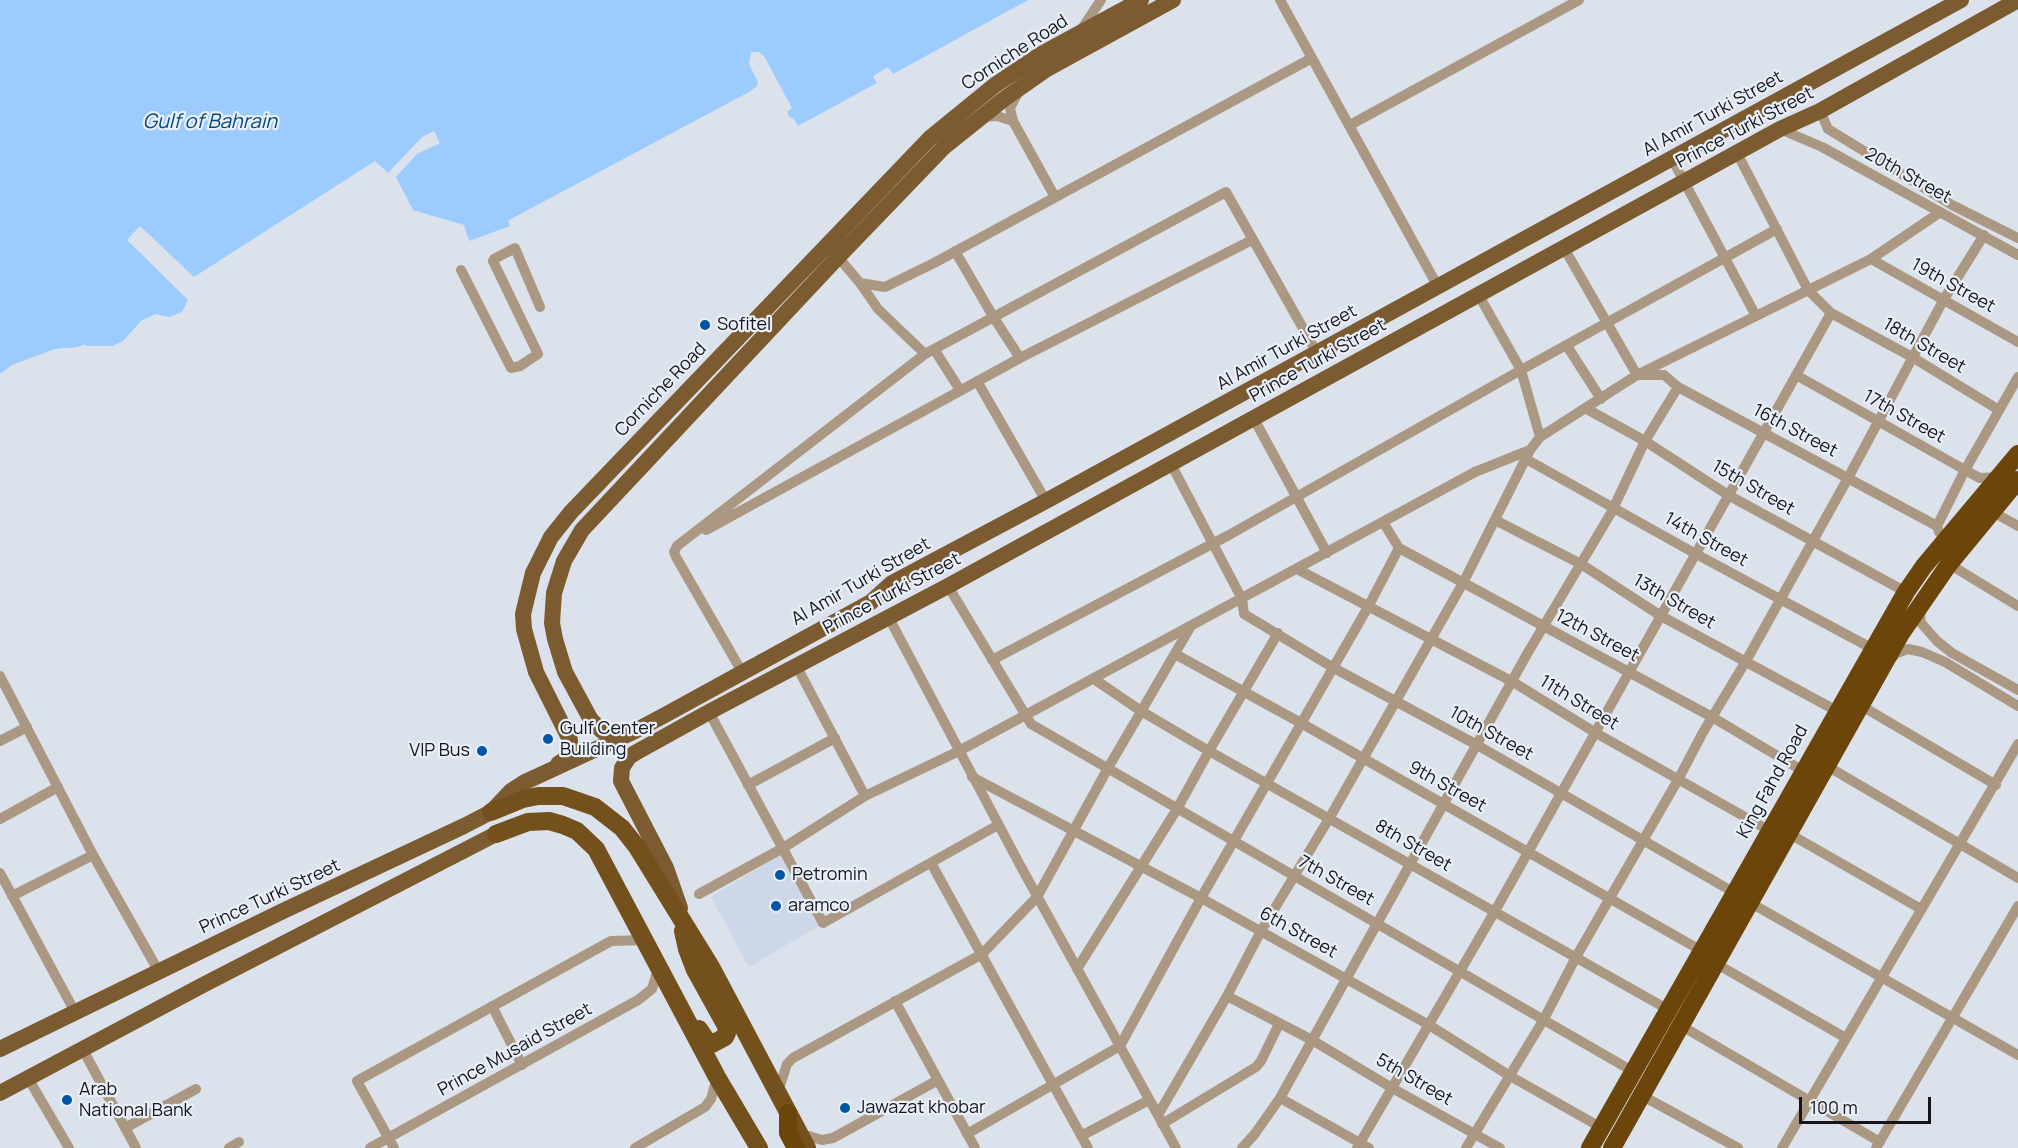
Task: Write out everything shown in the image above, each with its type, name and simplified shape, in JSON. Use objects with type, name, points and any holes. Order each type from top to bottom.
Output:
[{"type":"highway","name":"King Fahd Road","points":[[1779,832],[1803,771],[1906,592],[1942,544],[2018,454]]},
{"type":"highway","name":"King Fahd Road","points":[[1590,1148],[1634,1072],[1674,1017],[1779,832],[1827,766],[1900,634],[1948,564],[2018,480]]},
{"type":"highway","points":[[491,812],[523,799],[538,796],[563,796],[595,807],[614,821],[631,839],[711,967],[788,1113],[788,1133],[801,1143]]},
{"type":"highway","points":[[496,834],[528,822],[549,821],[577,831],[596,849],[717,1077],[759,1148]]},
{"type":"highway","points":[[663,973],[707,1041],[712,1044],[725,1038],[726,1026],[695,970],[687,949],[682,933],[686,924]]},
{"type":"highway","name":"King Fahd Road","points":[[1612,1148],[1641,1095],[1674,1017]]},
{"type":"main road","name":"Corniche Road","points":[[549,771],[567,758],[571,748],[568,735],[531,658],[523,614],[532,573],[551,537],[571,512],[930,138],[994,85],[1043,53],[1141,0]]},
{"type":"main road","name":"Corniche Road","points":[[633,732],[615,735],[602,731],[591,720],[560,658],[552,623],[554,593],[564,561],[582,530],[944,147],[1047,69],[1173,0]]},
{"type":"main road","name":"Al Amir Turki Street","points":[[549,771],[633,732],[871,602],[892,583],[1961,0]]},
{"type":"main road","name":"Prince Turki Street","points":[[686,924],[666,868],[621,781],[622,768],[629,757],[1254,420],[1479,294],[1780,129],[1820,111],[2018,0]]},
{"type":"main road","points":[[871,602],[885,620]]},
{"type":"main road","points":[[553,707],[562,711],[572,704],[576,694]]},
{"type":"main road","name":"Prince Turki Street","points":[[0,1049],[283,911],[443,837],[491,812],[511,791],[549,771]]},
{"type":"main road","points":[[0,1093],[82,1048],[496,834]]},
{"type":"street","points":[[1078,34],[1101,0]]},
{"type":"street","points":[[1280,0],[1438,287]]},
{"type":"street","points":[[1350,125],[1579,0]]},
{"type":"street","points":[[860,283],[885,287],[1312,58]]},
{"type":"street","points":[[1023,86],[1010,108],[1013,121],[1055,197]]},
{"type":"street","points":[[1820,111],[1828,129],[1820,137],[1822,147]]},
{"type":"street","points":[[981,117],[997,116],[1013,121]]},
{"type":"street","name":"20th Street","points":[[1780,129],[1822,147],[2018,255]]},
{"type":"street","name":"20th Street","points":[[1828,129],[1952,205],[2018,238]]},
{"type":"street","name":"18th Street","points":[[1737,153],[1808,290],[1831,313],[1912,357],[1999,410]]},
{"type":"street","points":[[1672,159],[1756,316]]},
{"type":"street","points":[[742,672],[675,557],[674,552],[677,546],[930,351],[1226,192],[1317,353]]},
{"type":"street","points":[[1160,1119],[1261,932],[1364,759],[1463,583],[1528,454],[1540,437],[1636,375],[1871,259],[1939,213]]},
{"type":"street","points":[[992,660],[1213,543],[1777,229]]},
{"type":"street","points":[[1466,1148],[1544,1019],[1576,957],[1848,478],[1944,299],[1984,235]]},
{"type":"street","points":[[677,546],[1020,358],[1252,240]]},
{"type":"street","points":[[461,270],[511,368],[520,366],[538,354],[494,259],[515,248],[540,307]]},
{"type":"street","points":[[1564,248],[1636,375]]},
{"type":"street","points":[[955,251],[1020,358]]},
{"type":"street","points":[[838,257],[878,309],[930,351],[960,390]]},
{"type":"street","name":"19th Street","points":[[1871,259],[2018,342]]},
{"type":"street","points":[[1479,294],[1521,370],[1540,437]]},
{"type":"street","points":[[1280,1098],[1362,1146],[1392,1088],[1529,852],[1831,313]]},
{"type":"street","points":[[1567,346],[1601,399]]},
{"type":"street","name":"16th Street","points":[[1636,375],[1664,375],[1678,387],[1937,526]]},
{"type":"street","name":"17th Street","points":[[1796,375],[1965,470],[1980,477],[1998,477]]},
{"type":"street","points":[[1942,544],[1937,526],[1965,470],[2018,378]]},
{"type":"street","points":[[977,381],[1046,501]]},
{"type":"street","points":[[1242,1148],[1280,1098],[1477,745],[1614,508],[1645,441],[1678,387]]},
{"type":"street","name":"15th Street","points":[[1585,408],[1645,441],[1728,495],[1906,592]]},
{"type":"street","points":[[1254,420],[1327,553]]},
{"type":"street","points":[[699,894],[783,848],[865,796],[959,751],[1476,472],[1528,454]]},
{"type":"street","name":"14th Street","points":[[1528,454],[1614,508],[1873,649]]},
{"type":"street","points":[[1171,464],[1242,599]]},
{"type":"street","points":[[1991,511],[2018,526]]},
{"type":"street","name":"13th Street","points":[[1495,520],[1581,564],[1661,616],[1837,711]]},
{"type":"street","points":[[968,1134],[1120,1046],[1201,898],[1399,549],[1383,522]]},
{"type":"street","name":"12th Street","points":[[1399,549],[1712,717],[1803,771]]},
{"type":"street","points":[[1948,564],[2018,606]]},
{"type":"street","name":"11th Street","points":[[1298,568],[1513,682],[1596,733],[1921,909]]},
{"type":"street","points":[[948,586],[1025,716]]},
{"type":"street","points":[[1925,598],[1920,615],[1921,623],[1931,636],[1952,653]]},
{"type":"street","name":"10th Street","points":[[1242,599],[1244,614],[1332,667],[1562,793],[1881,979],[2018,1055]]},
{"type":"street","points":[[885,620],[1176,1148]]},
{"type":"street","points":[[778,1092],[787,1064],[794,1058],[982,954],[1037,897],[1108,768],[1191,626]]},
{"type":"street","points":[[1077,969],[1177,809],[1278,633]]},
{"type":"street","points":[[2018,690],[1928,637],[1924,638],[1921,645],[1922,650],[2018,706]]},
{"type":"street","points":[[1884,666],[1897,653],[1908,649],[1945,662]]},
{"type":"street","name":"9th Street","points":[[1175,654],[1529,852],[1846,1038]]},
{"type":"street","points":[[797,667],[865,796]]},
{"type":"street","points":[[0,676],[93,855],[159,972]]},
{"type":"street","name":"8th Street","points":[[1094,679],[1141,711],[1209,751],[1576,957],[1878,1145]]},
{"type":"street","points":[[1860,705],[1996,785]]},
{"type":"street","points":[[709,712],[823,923],[998,825]]},
{"type":"street","name":"7th Street","points":[[1025,716],[1031,724],[1234,840],[1294,878],[1378,923],[1634,1072]]},
{"type":"street","points":[[0,741],[27,727]]},
{"type":"street","points":[[748,785],[835,738]]},
{"type":"street","points":[[1782,1148],[2018,744]]},
{"type":"street","points":[[1827,766],[2018,878]]},
{"type":"street","name":"6th Street","points":[[972,777],[1074,829],[1429,1025],[1510,1076],[1602,1128]]},
{"type":"street","points":[[0,819],[58,787]]},
{"type":"street","points":[[12,896],[93,855]]},
{"type":"street","points":[[931,863],[1088,1148]]},
{"type":"street","points":[[0,873],[75,1012]]},
{"type":"street","points":[[1878,1145],[2018,906]]},
{"type":"street","points":[[391,1143],[357,1081],[611,941],[645,940]]},
{"type":"street","name":"Prince Musaid Street","points":[[370,1148],[391,1143],[522,1065],[638,1000],[652,989],[663,973]]},
{"type":"street","name":"5th Street","points":[[1227,996],[1312,1040],[1500,1148]]},
{"type":"street","points":[[895,1001],[975,1148]]},
{"type":"street","points":[[492,1006],[522,1065]]},
{"type":"street","points":[[1160,1119],[1256,1067],[1279,1024]]},
{"type":"street","points":[[82,1048],[136,1148]]},
{"type":"street","points":[[635,1148],[705,1107],[711,1099],[717,1077]]},
{"type":"street","points":[[28,1078],[69,1148]]},
{"type":"street","points":[[801,1143],[833,1138],[938,1080]]},
{"type":"street","points":[[125,1128],[196,1089]]},
{"type":"street","points":[[1641,1095],[1738,1148]]},
{"type":"street","points":[[1082,1136],[1149,1100]]},
{"type":"street","points":[[229,1148],[239,1142]]},
{"type":"shaded area","points":[[782,854],[820,925],[749,967],[711,897]]},
{"type":"water","name":"Gulf of Bahrain","points":[[0,0],[1028,0],[893,74],[888,67],[873,76],[877,83],[798,126],[787,112],[792,108],[764,56],[759,52],[751,52],[749,64],[758,82],[757,86],[749,92],[511,219],[508,221],[510,226],[469,241],[464,225],[413,210],[396,177],[417,154],[440,143],[434,131],[422,137],[388,173],[375,161],[194,277],[140,226],[127,240],[188,300],[182,312],[169,317],[156,314],[142,320],[123,341],[112,346],[86,346],[85,344],[78,347],[55,349],[12,365],[0,374]]},
{"type":"place","name":"Sofitel","points":[[705,325]]},
{"type":"place","name":"Gulf Center Building","points":[[548,739]]},
{"type":"place","name":"VIP Bus","points":[[482,751]]},
{"type":"place","name":"Petromin","points":[[780,875]]},
{"type":"place","name":"aramco","points":[[776,906]]},
{"type":"place","name":"Arab National Bank","points":[[67,1100]]},
{"type":"place","name":"Jawazat khobar","points":[[845,1108]]}]
